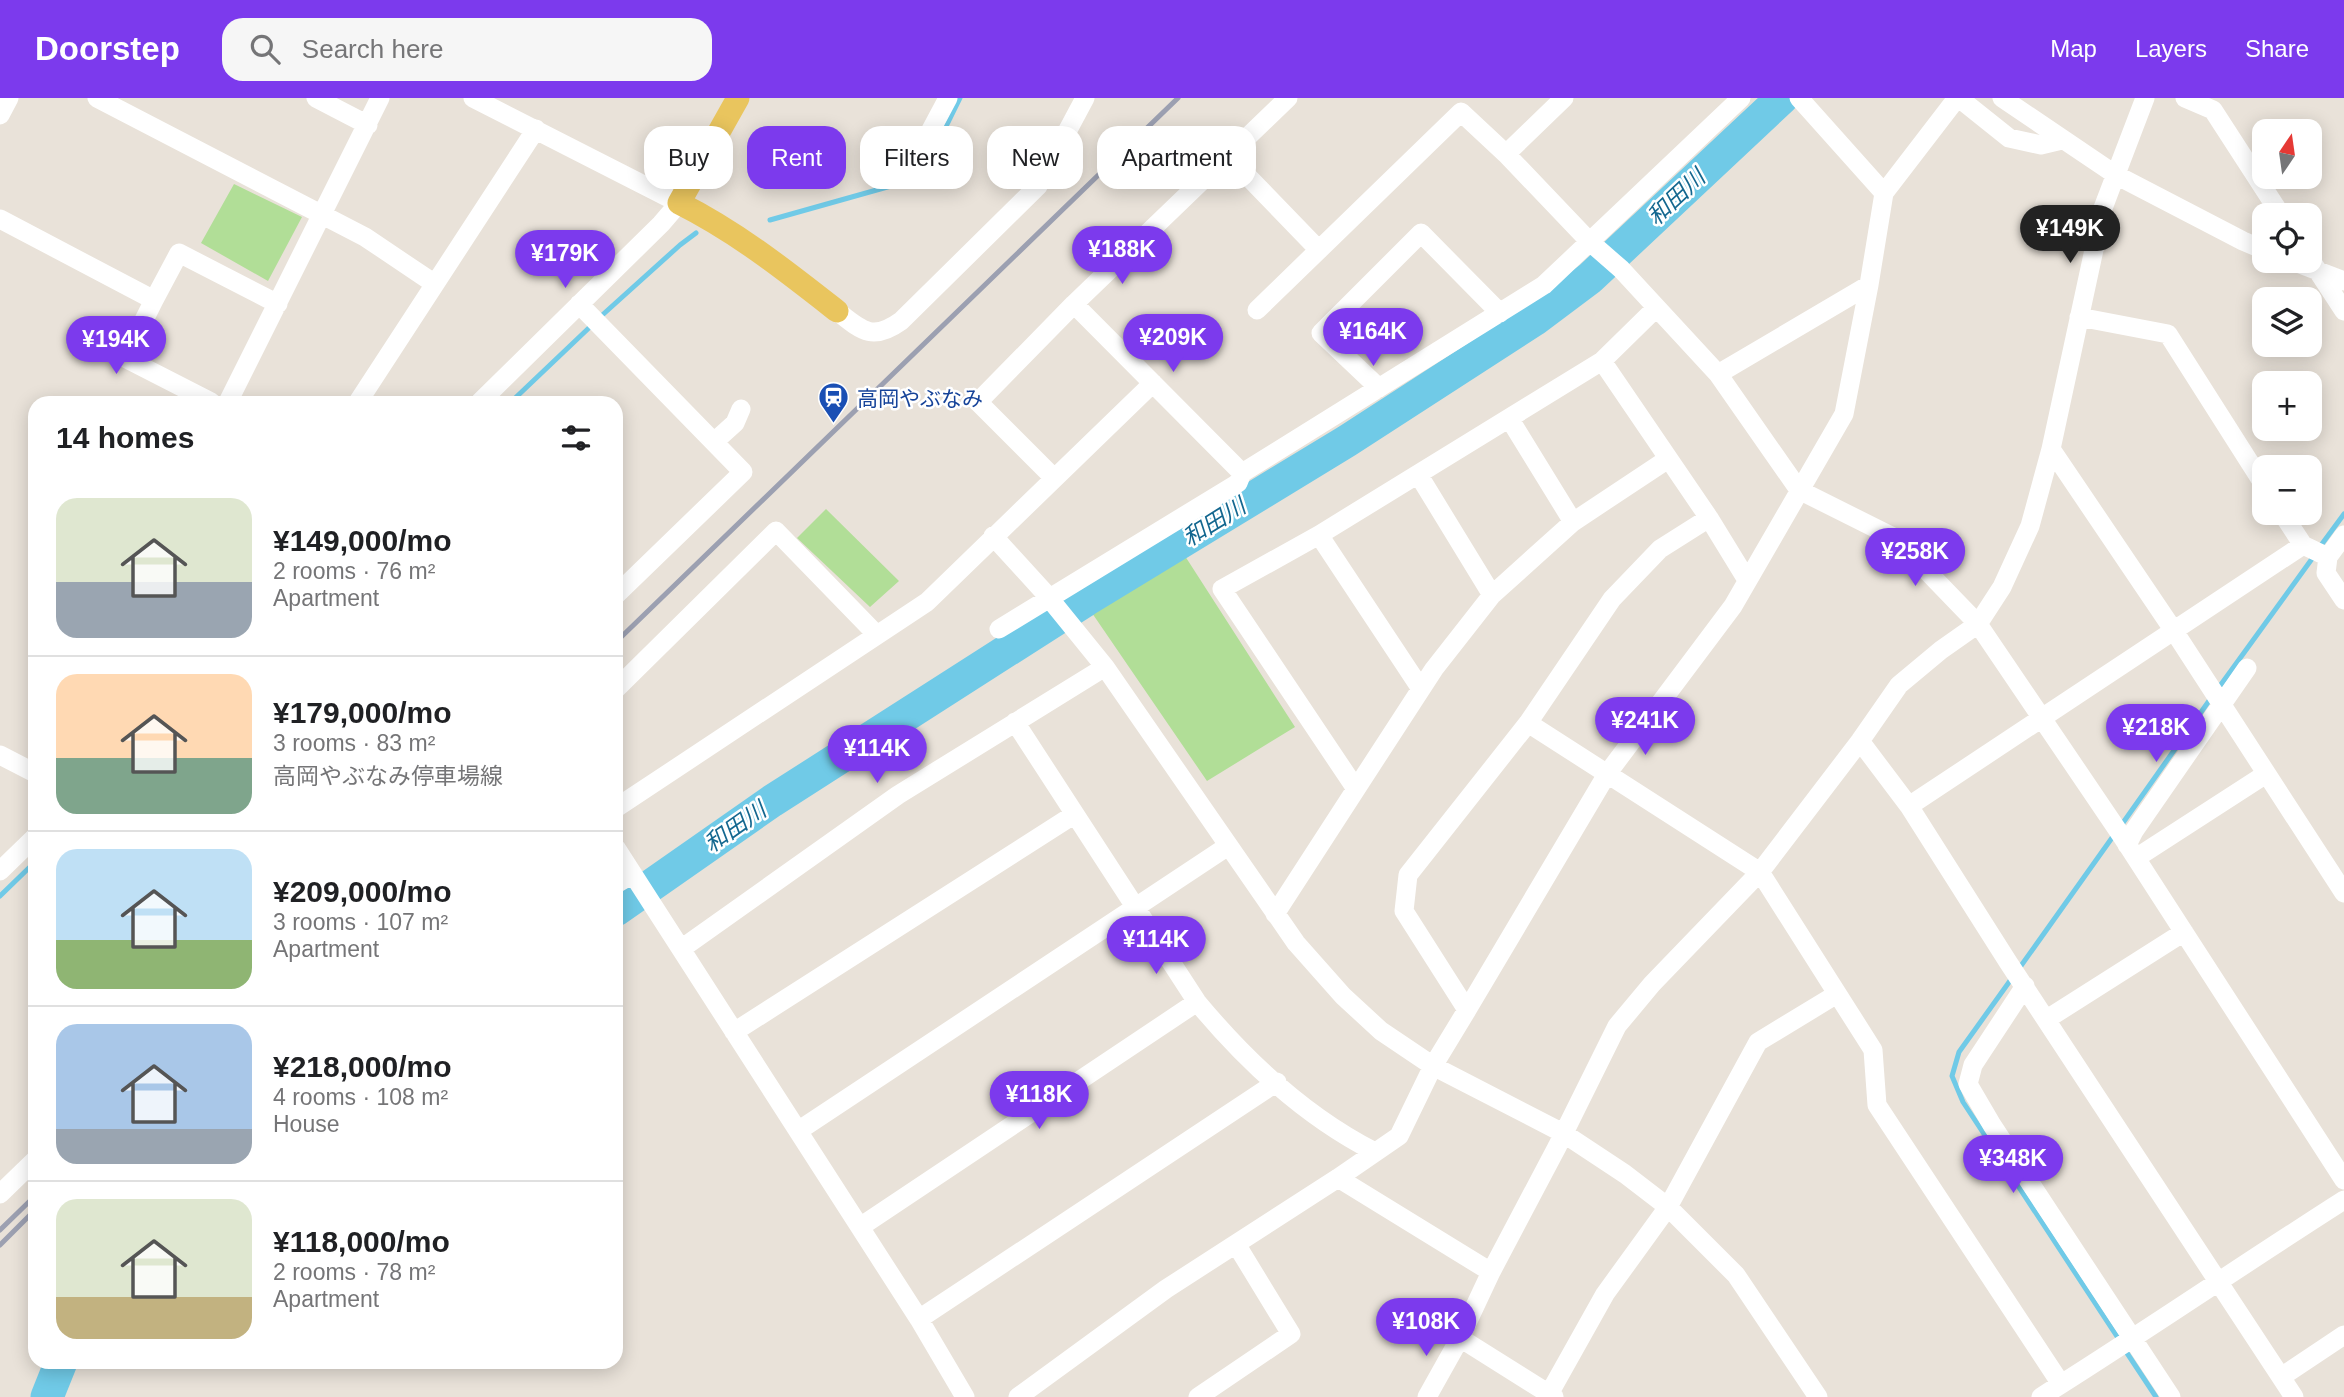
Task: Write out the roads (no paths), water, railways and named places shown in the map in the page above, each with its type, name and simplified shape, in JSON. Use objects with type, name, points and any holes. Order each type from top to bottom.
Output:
[{"type":"main road","points":[[738,98],[679,203],[716,222],[768,256],[837,311]]},
{"type":"street","points":[[0,115],[9,98]]},
{"type":"street","points":[[97,98],[365,236],[435,284]]},
{"type":"street","points":[[316,98],[368,125]]},
{"type":"street","points":[[232,396],[380,98]]},
{"type":"street","points":[[473,98],[679,203],[583,308],[487,396]]},
{"type":"street","points":[[933,126],[948,98]]},
{"type":"street","points":[[1256,129],[1288,98]]},
{"type":"street","points":[[1506,154],[1564,98]]},
{"type":"street","points":[[999,629],[1238,483],[1242,472],[1544,285],[1596,246],[1741,98]]},
{"type":"street","points":[[1018,1397],[1166,1289],[1399,1136],[1433,1066],[1607,774],[1733,606],[1844,414],[1884,193],[1958,98],[2009,138],[2041,145],[2062,140]]},
{"type":"street","points":[[2002,98],[2022,105],[2062,140],[2116,175],[2252,245]]},
{"type":"street","points":[[1427,1397],[1460,1338],[1491,1272],[1618,1026],[1652,984],[1760,872],[1860,741],[1899,685],[1978,624],[2003,587],[2029,526],[2050,449],[2103,208],[2146,98]]},
{"type":"street","points":[[2185,98],[2213,110],[2273,203]]},
{"type":"street","points":[[1799,99],[1884,193]]},
{"type":"street","points":[[837,311],[858,327],[873,333],[888,331],[901,321],[1038,186],[1079,100]]},
{"type":"street","points":[[1257,310],[1461,112],[1621,270],[1718,374],[1799,490],[1895,538],[1978,624],[2129,847],[2344,1180]]},
{"type":"street","points":[[362,396],[536,129]]},
{"type":"street","points":[[1256,185],[1319,250]]},
{"type":"street","points":[[1054,478],[978,402],[1074,304],[1194,189]]},
{"type":"street","points":[[0,219],[154,300]]},
{"type":"street","points":[[1379,388],[1321,333],[1421,233],[1500,313]]},
{"type":"street","points":[[199,396],[125,358],[178,253],[278,304]]},
{"type":"street","points":[[2322,269],[2344,281]]},
{"type":"street","points":[[2319,273],[2344,311]]},
{"type":"street","points":[[1718,374],[1869,285]]},
{"type":"street","points":[[1074,304],[1242,472]]},
{"type":"street","points":[[1356,789],[1222,589],[1319,535],[1602,361],[1656,307]]},
{"type":"street","points":[[583,308],[743,472],[623,588]]},
{"type":"street","points":[[2079,317],[2168,334],[2252,466]]},
{"type":"street","points":[[1602,361],[1709,518],[1747,580]]},
{"type":"street","points":[[623,803],[927,602],[1153,383]]},
{"type":"street","points":[[714,442],[734,423],[741,409]]},
{"type":"street","points":[[1509,418],[1573,522]]},
{"type":"street","points":[[2050,449],[2174,631],[2344,893]]},
{"type":"street","points":[[1275,914],[1421,689],[1492,595],[1573,522],[1668,459]]},
{"type":"street","points":[[1418,474],[1492,595]]},
{"type":"street","points":[[1467,1010],[1404,911],[1408,874],[1528,723],[1612,599],[1660,549],[1709,518]]},
{"type":"street","points":[[2290,525],[2305,547],[2328,557]]},
{"type":"street","points":[[623,682],[776,531],[877,635]]},
{"type":"street","points":[[1319,535],[1421,689]]},
{"type":"street","points":[[2344,535],[2328,557],[2326,573],[2344,600]]},
{"type":"street","points":[[993,536],[1050,599],[1105,667],[1275,914],[1296,943],[1343,996],[1381,1031],[1433,1066],[1563,1133],[1626,1174],[1668,1207],[1736,1275],[1818,1397]]},
{"type":"street","points":[[1909,806],[2305,547]]},
{"type":"street","points":[[681,949],[898,795],[1105,667]]},
{"type":"street","points":[[2129,847],[2134,831],[2247,668]]},
{"type":"street","points":[[1015,722],[1198,1002],[1244,1054],[1318,1118],[1375,1152]]},
{"type":"street","points":[[1528,723],[1760,872],[1873,1049],[1877,1105],[2061,1384]]},
{"type":"street","points":[[1860,741],[1909,806],[2008,962],[2294,1397]]},
{"type":"street","points":[[0,755],[28,769]]},
{"type":"street","points":[[2129,847],[2266,774]]},
{"type":"street","points":[[734,1032],[1075,814]]},
{"type":"street","points":[[0,871],[28,844]]},
{"type":"street","points":[[798,1131],[1228,846]]},
{"type":"street","points":[[627,878],[648,899],[681,949],[919,1319],[965,1397]]},
{"type":"street","points":[[2047,1020],[2184,932]]},
{"type":"street","points":[[2025,986],[1973,1065],[1968,1084],[1992,1125],[2171,1397]]},
{"type":"street","points":[[1460,1338],[1542,1393],[1605,1293],[1668,1207],[1758,1042],[1837,994]]},
{"type":"street","points":[[860,1227],[1198,1002]]},
{"type":"street","points":[[919,1319],[1277,1082]]},
{"type":"street","points":[[0,1194],[28,1167]]},
{"type":"street","points":[[1338,1178],[1491,1272]]},
{"type":"street","points":[[2041,1397],[2217,1280],[2344,1200]]},
{"type":"street","points":[[1198,1397],[1291,1334],[1236,1244]]},
{"type":"street","points":[[2281,1377],[2344,1335]]},
{"type":"waterway","points":[[770,220],[898,184],[931,157],[960,98]]},
{"type":"waterway","name":"和田川","points":[[623,905],[772,801],[1086,600],[1347,441],[1534,320],[1590,278],[1782,98]]},
{"type":"waterway","points":[[599,318],[696,233]]},
{"type":"waterway","points":[[517,396],[592,325]]},
{"type":"waterway","points":[[2319,548],[2344,514]]},
{"type":"waterway","points":[[2217,690],[2314,556]]},
{"type":"waterway","points":[[2120,827],[2211,698]]},
{"type":"waterway","points":[[2018,970],[2114,835]]},
{"type":"waterway","points":[[0,896],[28,869]]},
{"type":"waterway","points":[[2012,978],[1959,1052],[1952,1076],[1963,1102],[2120,1341]]},
{"type":"waterway","points":[[2125,1350],[2156,1397]]},
{"type":"waterway","name":"和田川","points":[[47,1397],[58,1369]]},
{"type":"railway","points":[[623,635],[1178,98]]},
{"type":"railway","points":[[0,1230],[28,1203]]},
{"type":"railway","points":[[0,1245],[28,1217]]},
{"type":"place","name":"高岡やぶなみ","points":[[834,425]]}]
